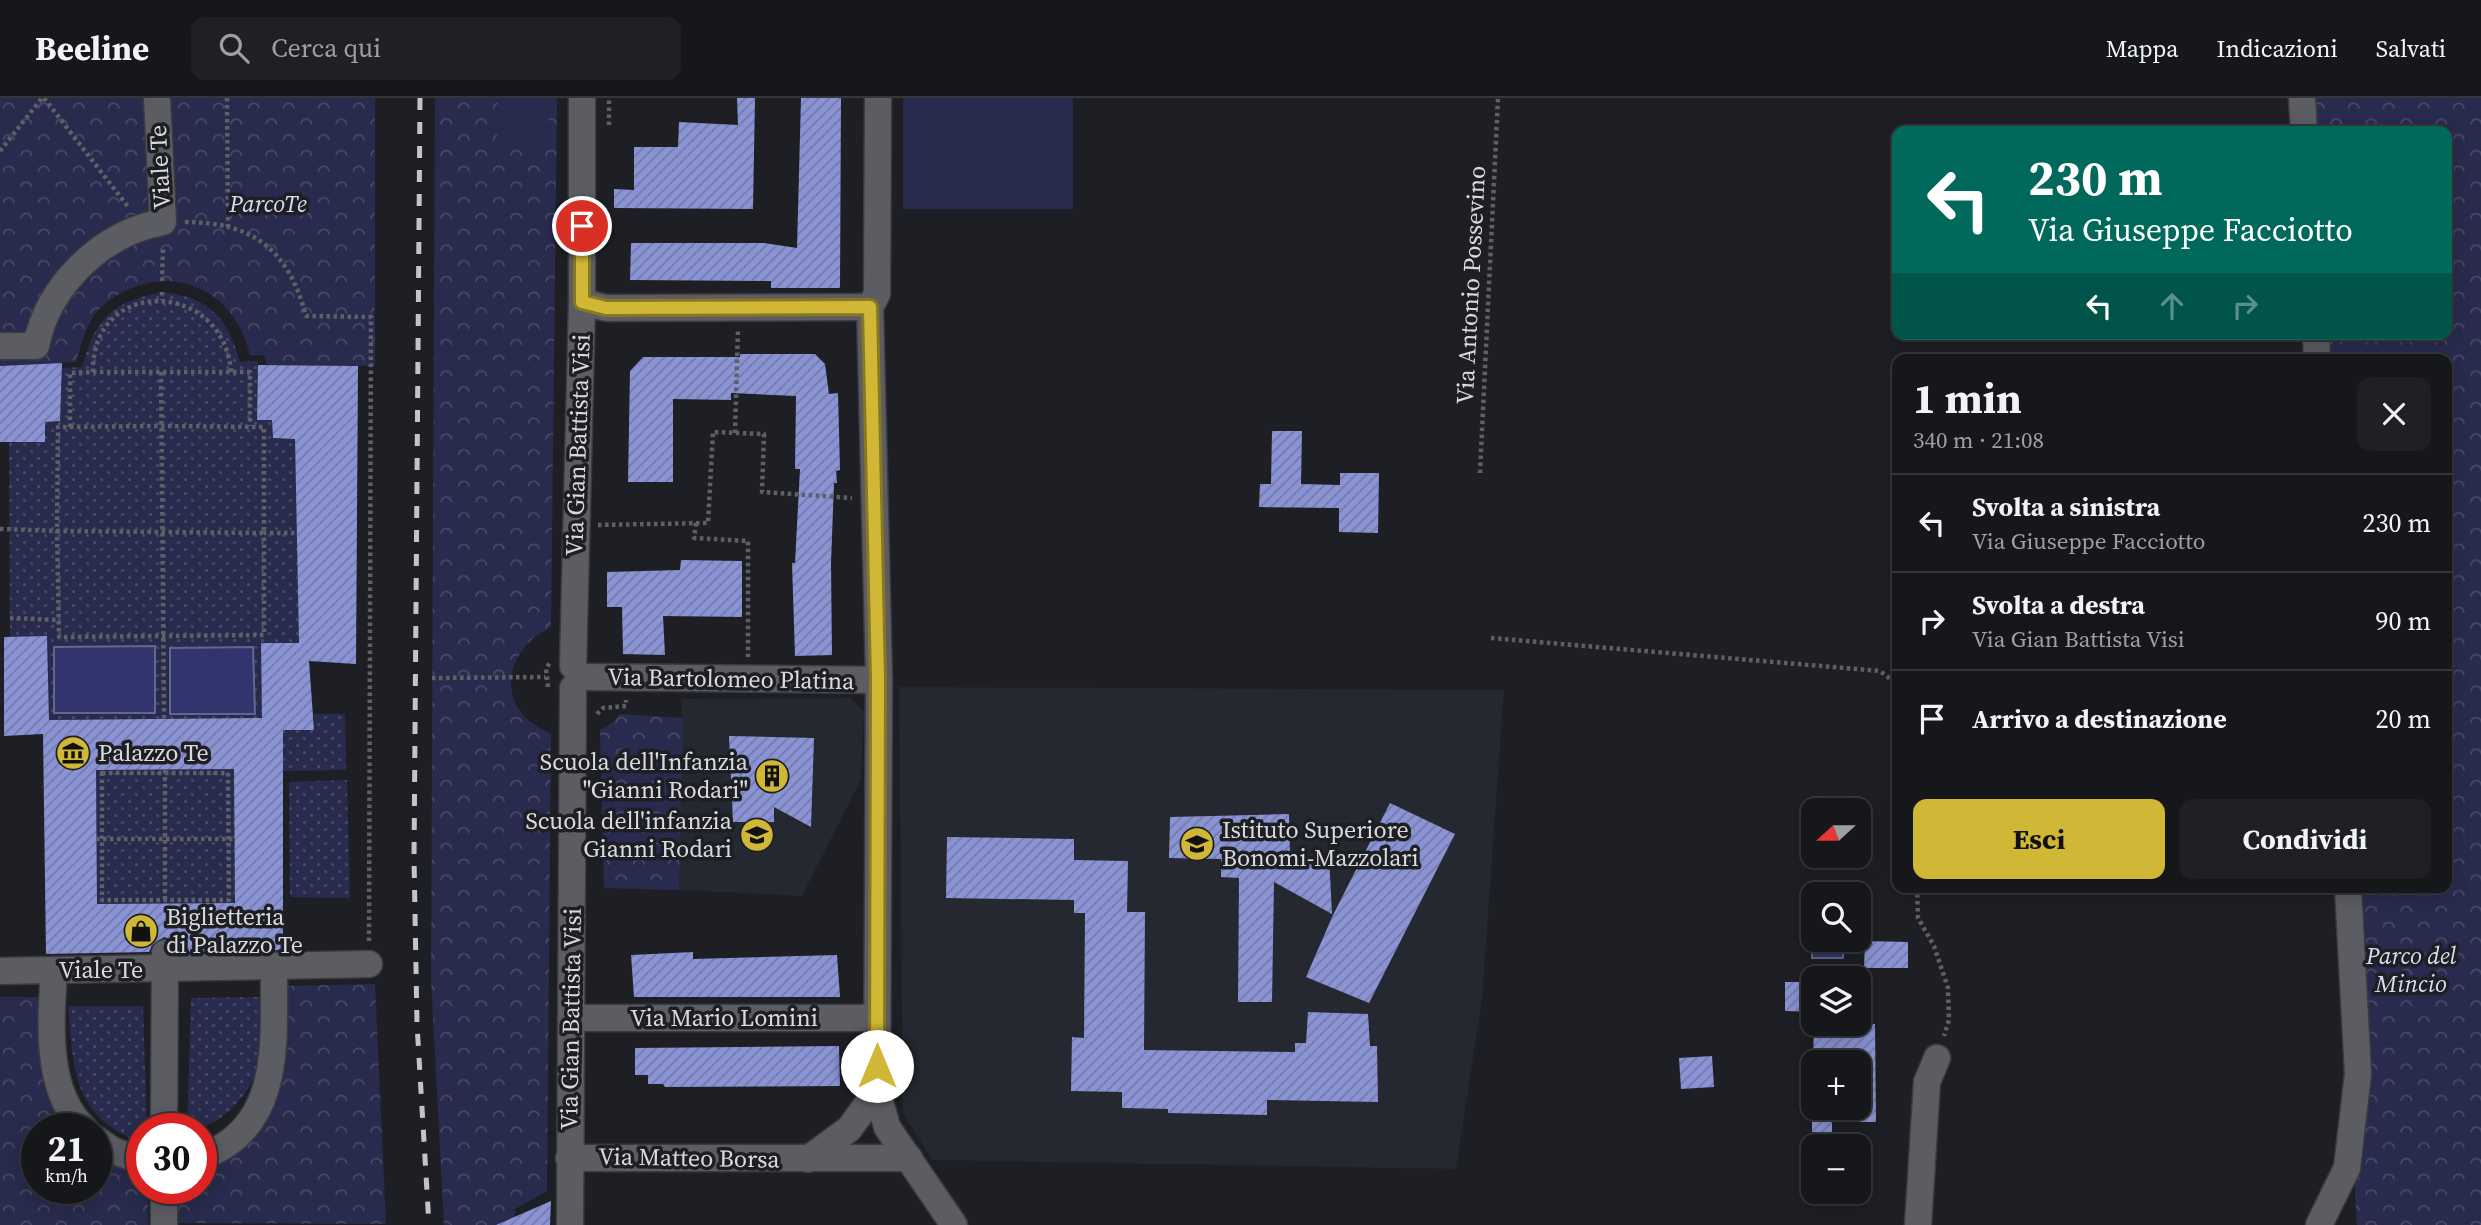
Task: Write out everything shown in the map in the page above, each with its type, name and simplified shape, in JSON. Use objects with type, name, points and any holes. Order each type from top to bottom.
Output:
[{"type":"street","name":"Viale Te","points":[[0,346],[36,346],[40,324],[61,288],[93,254],[152,224],[157,98]]},
{"type":"street","name":"Via Gian Battista Visi","points":[[570,1225],[582,302],[582,98]]},
{"type":"street","points":[[878,98],[877,294],[870,307],[878,680],[877,1091],[887,1127],[954,1225]]},
{"type":"street","points":[[2302,98],[2304,126]]},
{"type":"street","points":[[582,302],[606,308],[870,307]]},
{"type":"street","name":"Via Bartolomeo Platina","points":[[577,677],[878,680]]},
{"type":"street","points":[[2319,1225],[2347,1168],[2358,1074],[2347,893]]},
{"type":"street","name":"Viale Te","points":[[0,971],[165,962],[274,967],[369,964]]},
{"type":"street","points":[[164,1113],[165,962]]},
{"type":"street","points":[[217,1150],[246,1126],[260,1108],[268,1086],[273,1062],[274,967]]},
{"type":"street","points":[[54,970],[53,1053],[56,1073],[73,1113]]},
{"type":"street","name":"Via Mario Lomini","points":[[571,1018],[877,1018]]},
{"type":"street","points":[[1918,1225],[1927,1082],[1937,1058]]},
{"type":"street","name":"Via Matteo Borsa","points":[[808,1159],[849,1129],[877,1091]]},
{"type":"street","name":"Via Matteo Borsa","points":[[569,1158],[908,1158]]},
{"type":"street","points":[[164,1204],[164,1225]]},
{"type":"path","points":[[0,151],[43,98],[152,224],[162,281]]},
{"type":"path","points":[[227,98],[228,227]]},
{"type":"path","name":"Via Antonio Possevino","points":[[1480,473],[1498,98]]},
{"type":"path","points":[[152,224],[206,222],[253,235],[279,254],[299,289],[306,316],[371,317],[369,964]]},
{"type":"path","points":[[162,292],[162,300]]},
{"type":"path","points":[[93,372],[94,350],[107,322],[133,306],[162,300],[190,307],[211,323],[227,354],[231,372]]},
{"type":"path","points":[[735,433],[739,307]]},
{"type":"path","points":[[70,427],[70,373],[93,372],[250,372],[250,425]]},
{"type":"path","points":[[160,372],[164,719]]},
{"type":"path","points":[[250,425],[264,427],[264,635],[59,637],[58,427],[250,425]]},
{"type":"path","points":[[594,525],[708,523],[713,432],[764,435],[762,492],[874,499]]},
{"type":"path","points":[[696,523],[694,538],[748,541],[748,679]]},
{"type":"path","points":[[0,529],[295,533]]},
{"type":"path","points":[[10,618],[59,620]]},
{"type":"path","points":[[1491,638],[1880,671],[1892,680]]},
{"type":"path","points":[[432,678],[545,677]]},
{"type":"path","points":[[165,772],[165,902]]},
{"type":"path","points":[[165,772],[228,773],[232,840],[229,900],[102,900],[99,839],[102,773],[165,772]]},
{"type":"path","points":[[99,839],[232,840]]},
{"type":"path","points":[[1916,893],[1918,918],[1934,946],[1948,988],[1949,1020],[1937,1058]]},
{"type":"shaded area","points":[[155,646],[155,713],[54,713],[54,647]]},
{"type":"shaded area","points":[[253,647],[255,714],[170,714],[170,648]]},
{"type":"shaded area","name":"Istituto Superiore Bonomi-Mazzolari","points":[[899,687],[1504,690],[1482,999],[1456,1169],[932,1160],[903,1113]]},
{"type":"shaded area","name":"Scuola dell'infanzia Gianni Rodari","points":[[850,698],[864,711],[861,779],[802,896],[679,890],[682,699]]},
{"type":"shaded area","points":[[1812,952],[1843,952],[1843,958],[1812,958]]},
{"type":"green space","name":"ParcoTe","points":[[0,98],[375,98],[375,366],[267,365],[264,355],[250,355],[241,330],[227,309],[210,294],[190,285],[168,281],[145,283],[122,292],[100,308],[88,327],[76,362],[0,366]]},
{"type":"green space","points":[[435,98],[557,98],[551,627],[527,644],[513,668],[511,681],[512,695],[518,708],[528,720],[551,734],[547,1191],[515,1209],[514,1225],[444,1225],[431,979]]},
{"type":"green space","points":[[498,98],[549,98],[548,145],[497,144]]},
{"type":"green space","points":[[903,98],[1073,98],[1073,209],[903,209]]},
{"type":"green space","name":"Parco del Mincio","points":[[2288,98],[2481,98],[2481,1225],[2357,1225],[2336,893],[2452,893],[2452,354],[2304,354],[2302,340],[2452,340],[2452,126],[2290,126]]},
{"type":"green space","points":[[162,292],[192,299],[214,312],[229,333],[240,362],[258,361],[257,420],[272,420],[273,438],[295,439],[299,643],[261,643],[262,718],[49,720],[47,637],[10,637],[9,442],[45,442],[45,422],[60,420],[62,368],[82,367],[100,324],[118,307]]},
{"type":"green space","points":[[314,714],[345,714],[346,770],[283,771],[283,730],[314,730]]},
{"type":"green space","points":[[619,714],[683,718],[679,890],[604,888],[600,730],[615,721]]},
{"type":"green space","points":[[234,769],[235,903],[97,904],[96,770]]},
{"type":"green space","points":[[347,780],[350,898],[290,897],[289,782]]},
{"type":"green space","points":[[375,984],[386,1224],[176,1223],[175,1204],[217,1204],[217,1156],[265,1117],[281,1082],[280,986]]},
{"type":"green space","points":[[0,997],[44,997],[70,1113],[21,1113],[21,1204],[112,1204],[112,1157],[126,1163],[126,1204],[148,1204],[148,1225],[0,1225]]},
{"type":"green space","points":[[260,997],[262,1039],[255,1075],[242,1098],[217,1120],[217,1113],[187,1113],[191,998]]},
{"type":"green space","points":[[68,1006],[143,1006],[146,1113],[126,1113],[126,1135],[112,1127],[112,1113],[96,1113],[89,1105],[81,1089],[72,1051]]},
{"type":"building","points":[[737,98],[755,98],[753,209],[614,208],[614,189],[634,190],[634,147],[678,147],[679,122],[738,125]]},
{"type":"building","points":[[801,98],[841,98],[840,288],[771,288],[771,281],[630,280],[631,243],[764,243],[797,248]]},
{"type":"building","points":[[740,354],[815,354],[825,364],[829,394],[838,393],[840,470],[836,471],[837,483],[834,483],[832,655],[795,656],[792,563],[795,563],[800,469],[795,469],[796,396],[731,393],[731,400],[673,399],[673,482],[628,482],[630,371],[643,357],[740,357]]},
{"type":"building","points":[[62,363],[60,421],[45,422],[45,442],[0,442],[0,366]]},
{"type":"building","name":"Palazzo Te","points":[[258,365],[358,366],[356,664],[309,661],[314,730],[283,730],[283,950],[181,952],[173,940],[164,937],[152,945],[149,952],[46,954],[43,734],[4,736],[4,637],[47,636],[49,720],[262,718],[261,643],[299,643],[295,439],[273,438],[272,420],[257,420]],"holes":[[[234,769],[235,903],[97,904],[96,770]]]},
{"type":"building","points":[[1272,431],[1302,431],[1301,484],[1340,485],[1340,473],[1379,473],[1378,533],[1339,532],[1339,508],[1259,507],[1260,484],[1271,484]]},
{"type":"building","points":[[681,560],[742,561],[742,617],[663,616],[665,655],[623,654],[622,607],[607,607],[607,572],[680,570]]},
{"type":"building","name":"Scuola dell'Infanzia \"Gianni Rodari\"","points":[[729,736],[814,738],[811,827],[774,807],[774,822],[733,822]]},
{"type":"building","points":[[1390,803],[1455,834],[1369,1003],[1306,977],[1333,915]]},
{"type":"building","points":[[1289,814],[1290,856],[1329,856],[1332,914],[1274,882],[1272,1002],[1238,1002],[1239,878],[1221,877],[1221,859],[1169,858],[1170,817]]},
{"type":"building","points":[[947,837],[1074,839],[1074,860],[1128,861],[1127,912],[1145,912],[1144,1050],[1295,1052],[1295,1043],[1306,1043],[1308,1012],[1368,1014],[1370,1046],[1377,1046],[1378,1102],[1267,1100],[1267,1115],[1168,1113],[1168,1109],[1122,1108],[1122,1092],[1071,1091],[1072,1037],[1084,1038],[1085,913],[1074,913],[1074,900],[946,898]]},
{"type":"building","points":[[1871,941],[1908,942],[1908,968],[1864,966],[1865,952],[1871,952]]},
{"type":"building","points":[[693,952],[693,959],[837,955],[840,997],[634,997],[631,955]]},
{"type":"building","points":[[1785,982],[1801,982],[1801,1012],[1785,1011]]},
{"type":"building","points":[[1871,1024],[1875,1024],[1876,1122],[1858,1122],[1871,1120],[1871,1050],[1813,1050],[1814,1036],[1871,1036]]},
{"type":"building","points":[[839,1046],[840,1086],[665,1087],[663,1084],[648,1084],[648,1075],[635,1075],[635,1048]]},
{"type":"building","points":[[1712,1056],[1714,1087],[1681,1089],[1679,1058]]},
{"type":"building","points":[[1812,1120],[1832,1120],[1832,1133],[1812,1132]]},
{"type":"building","points":[[551,1201],[550,1225],[496,1225]]},
{"type":"railway","points":[[420,98],[414,858],[417,1024],[429,1225]]},
{"type":"place","name":"Palazzo Te","points":[[73,753]]},
{"type":"place","name":"Scuola dell'Infanzia \"Gianni Rodari\"","points":[[772,776]]},
{"type":"place","name":"Scuola dell'infanzia Gianni Rodari","points":[[757,835]]},
{"type":"place","name":"Istituto Superiore Bonomi-Mazzolari","points":[[1197,844]]},
{"type":"place","name":"Biglietteria di Palazzo Te","points":[[141,931]]},
{"type":"route","points":[[582,226],[582,302],[606,308],[870,307],[878,680],[877,1066]]}]
